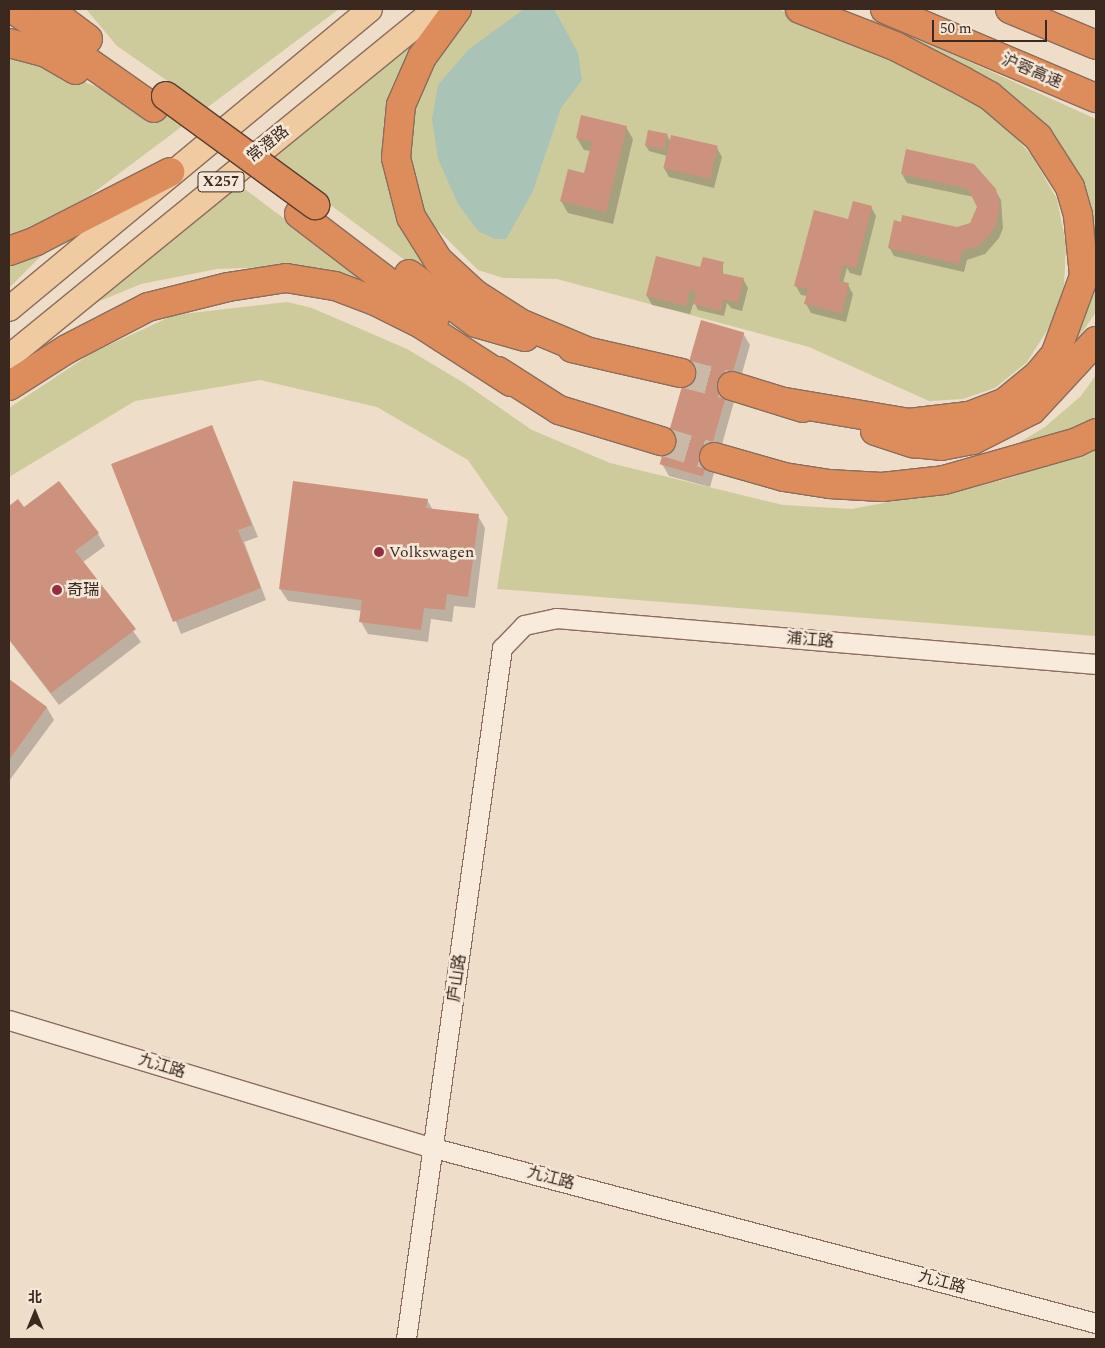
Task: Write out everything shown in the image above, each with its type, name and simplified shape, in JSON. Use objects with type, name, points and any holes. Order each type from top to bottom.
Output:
[{"type":"highway","points":[[13,9],[127,88]]},
{"type":"highway","points":[[48,9],[107,54],[160,102],[307,210],[476,323],[681,373]]},
{"type":"highway","points":[[72,9],[107,54]]},
{"type":"highway","points":[[457,9],[422,57],[401,105],[396,158],[411,217],[438,260],[475,294],[522,324],[590,352]]},
{"type":"highway","points":[[785,402],[909,423],[950,420],[1005,402],[1038,375],[1055,355],[1084,276],[1078,215],[1070,187],[1038,137],[990,96],[970,84],[895,46],[800,9]]},
{"type":"highway","name":"沪蓉高速","points":[[885,9],[1096,98]]},
{"type":"highway","points":[[1010,9],[1096,45]]},
{"type":"highway","points":[[1030,9],[1096,33]]},
{"type":"highway","points":[[9,43],[46,53],[77,70],[160,102]]},
{"type":"highway","points":[[9,251],[36,241],[170,172]]},
{"type":"highway","points":[[307,210],[511,382]]},
{"type":"highway","points":[[9,386],[66,349],[148,307],[228,287],[286,278],[335,286],[375,301],[421,324],[511,382],[559,410],[661,441]]},
{"type":"highway","points":[[732,386],[913,443],[941,446],[973,440],[1032,410],[1096,341]]},
{"type":"highway","points":[[829,484],[885,479],[976,454],[1014,437],[1069,396],[1096,363]]},
{"type":"highway","points":[[714,457],[784,477],[829,484],[882,486],[944,480],[1077,442],[1096,433]]},
{"type":"main road","name":"X257","points":[[9,310],[170,172],[370,9]]},
{"type":"main road","name":"常澄路","points":[[9,357],[436,9]]},
{"type":"street","name":"浦江路","points":[[524,624],[556,618],[1096,664]]},
{"type":"street","name":"庐山路","points":[[406,1339],[502,648],[524,624]]},
{"type":"street","name":"九江路","points":[[9,1020],[434,1148],[1096,1323]]},
{"type":"shaded area","points":[[86,9],[339,9],[89,196],[9,239],[9,54],[17,54],[123,98],[188,95],[117,46]]},
{"type":"shaded area","points":[[466,9],[778,9],[963,94],[1003,123],[1032,156],[1057,199],[1066,244],[1064,286],[1050,326],[1027,362],[995,388],[963,399],[929,401],[809,347],[557,279],[503,278],[478,270],[433,225],[418,205],[404,161],[413,87]]},
{"type":"shaded area","points":[[524,9],[554,9],[578,53],[582,80],[561,108],[533,191],[506,239],[495,239],[478,231],[458,204],[438,159],[432,119],[438,85],[469,49]]},
{"type":"shaded area","points":[[872,18],[1096,119],[1096,312],[1078,338],[1072,334],[1089,288],[1064,161],[869,24]]},
{"type":"shaded area","points":[[425,33],[400,70],[384,118],[383,164],[395,206],[429,264],[421,272],[263,155]]},
{"type":"shaded area","points":[[234,181],[372,285],[267,267],[217,269],[141,284],[90,305]]},
{"type":"shaded area","points":[[46,251],[9,288],[9,266]]},
{"type":"shaded area","points":[[287,302],[312,308],[407,349],[464,383],[532,430],[610,463],[783,505],[852,509],[1003,480],[1096,447],[1096,636],[497,589],[508,518],[468,460],[377,407],[260,380],[135,401],[9,477],[9,408],[92,353],[174,315]]},
{"type":"shaded area","points":[[1096,375],[1096,419],[1022,447],[1017,444],[1045,427],[1081,396]]},
{"type":"building","points":[[581,115],[627,126],[606,212],[560,201],[568,169],[584,173],[592,142],[576,138]]},
{"type":"building","points":[[648,130],[668,134],[665,150],[645,146]]},
{"type":"building","points":[[671,135],[718,146],[710,179],[663,168]]},
{"type":"building","points":[[906,149],[974,164],[996,189],[1000,207],[995,228],[980,245],[962,251],[959,264],[888,248],[894,220],[901,222],[902,215],[957,227],[970,223],[977,207],[968,189],[901,174]]},
{"type":"building","points":[[853,201],[872,206],[856,268],[843,265],[839,281],[849,283],[842,313],[804,304],[808,289],[794,286],[814,210],[848,219]]},
{"type":"building","points":[[656,256],[700,267],[703,257],[724,262],[721,273],[744,278],[738,303],[724,299],[721,311],[693,304],[697,292],[690,290],[686,306],[646,296]]},
{"type":"building","points":[[701,320],[744,332],[703,477],[660,464]]},
{"type":"building","points":[[212,425],[252,525],[238,530],[261,588],[173,622],[111,464]]},
{"type":"building","name":"奇瑞","points":[[59,481],[99,533],[75,551],[136,629],[51,693],[9,639],[9,506],[18,499],[24,507]]},
{"type":"building","name":"Volkswagen","points":[[293,481],[428,499],[426,508],[479,514],[468,597],[447,594],[445,610],[424,608],[421,630],[359,622],[362,600],[279,589]]},
{"type":"building","points":[[9,679],[47,707],[9,760]]},
{"type":"tunnel","points":[[681,373],[732,386]]},
{"type":"tunnel","points":[[661,441],[714,457]]},
{"type":"place","name":"Volkswagen","points":[[379,552]]},
{"type":"place","name":"奇瑞","points":[[57,590]]}]
